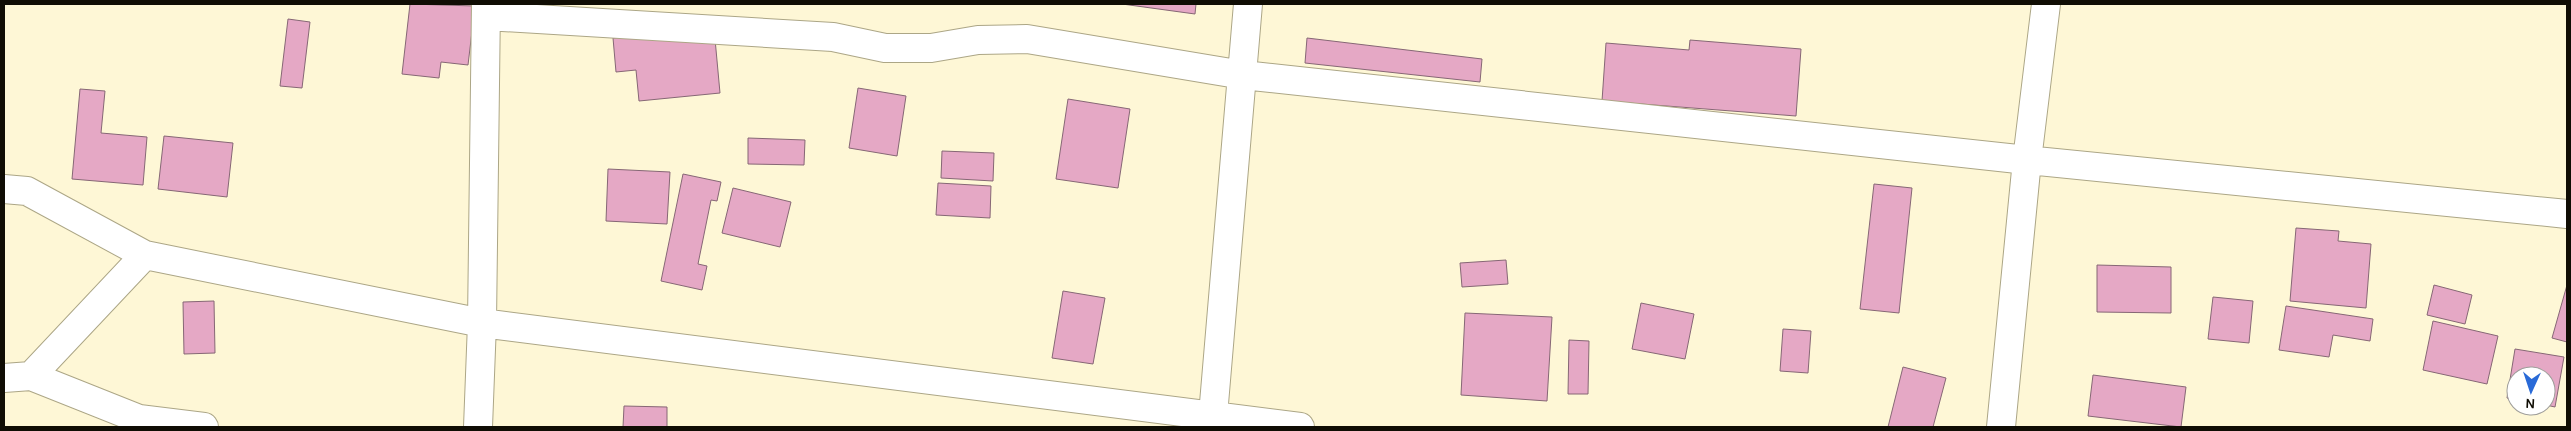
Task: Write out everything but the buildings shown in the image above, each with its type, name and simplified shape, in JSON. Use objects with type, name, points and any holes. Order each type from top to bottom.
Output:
[{"type":"street","points":[[1211,421],[1248,4]]},
{"type":"street","points":[[2000,427],[2046,4]]},
{"type":"street","points":[[478,427],[482,323],[486,10],[833,37],[885,48],[931,48],[978,40],[1027,39],[1243,75],[2028,160],[2567,214]]},
{"type":"street","points":[[4,189],[27,191],[145,255],[482,323],[1211,421],[1300,427]]},
{"type":"street","points":[[31,376],[145,255]]},
{"type":"street","points":[[4,378],[31,376],[139,419],[204,427]]}]
